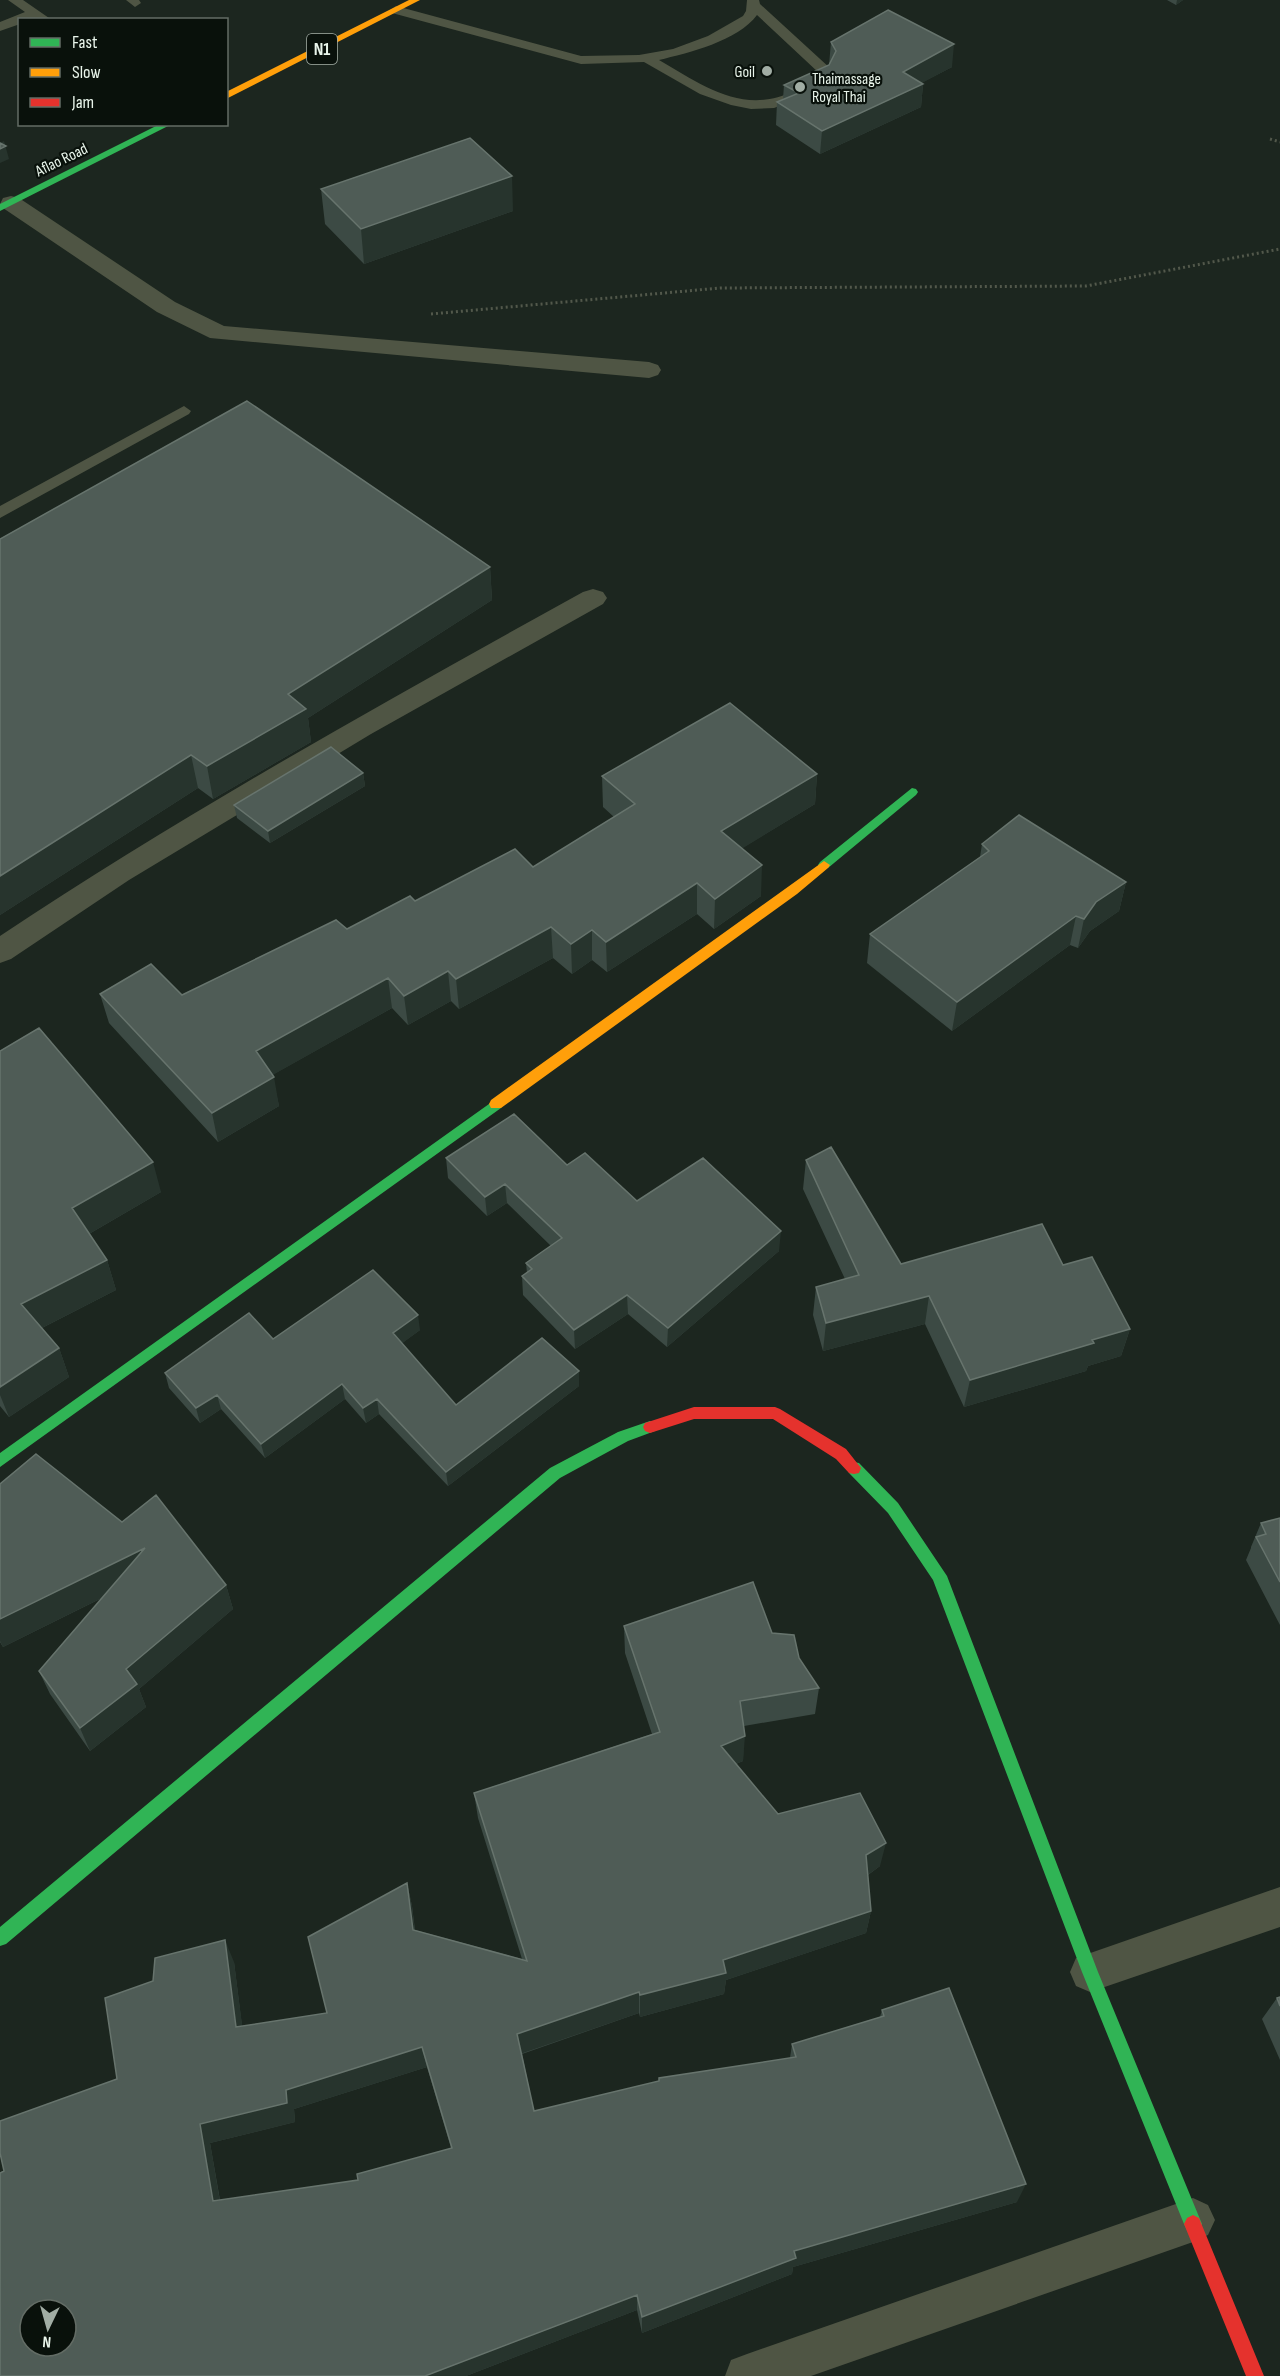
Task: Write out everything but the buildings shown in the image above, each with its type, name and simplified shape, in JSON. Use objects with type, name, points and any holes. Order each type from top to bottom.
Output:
[{"type":"main road","name":"N1","points":[[228,95],[416,0]]},
{"type":"main road","name":"Aflao Road","points":[[6,205],[164,126]]},
{"type":"main road","points":[[0,1461],[783,898],[912,792]]},
{"type":"main road","points":[[0,1938],[555,1473],[623,1436],[694,1413],[775,1413],[841,1454],[893,1508],[939,1576],[1090,1972],[1255,2376]]},
{"type":"street","points":[[6,205],[166,307],[219,333],[649,370]]},
{"type":"street","points":[[0,951],[118,872],[330,745],[593,598]]},
{"type":"street","points":[[1090,1972],[1280,1907]]},
{"type":"street","points":[[747,2376],[1193,2220]]},
{"type":"lane","points":[[14,0],[40,16]]},
{"type":"lane","points":[[396,10],[581,60],[611,61],[647,58],[703,45],[748,20],[754,3],[826,72],[820,84],[769,105],[748,104],[716,97],[647,58]]},
{"type":"lane","points":[[0,27],[18,22]]},
{"type":"lane","points":[[0,513],[184,411]]},
{"type":"path","points":[[1270,139],[1280,142]]},
{"type":"path","points":[[422,315],[720,288],[1086,286],[1280,249]]},
{"type":"traffic: fast","points":[[0,208],[164,126]]},
{"type":"traffic: fast","points":[[824,865],[912,792]]},
{"type":"traffic: fast","points":[[0,1461],[496,1104]]},
{"type":"traffic: fast","points":[[0,1938],[555,1473],[623,1436],[650,1427]]},
{"type":"traffic: fast","points":[[854,1468],[893,1508],[939,1576],[1090,1972],[1193,2224]]},
{"type":"traffic: slow","points":[[228,95],[416,0]]},
{"type":"traffic: slow","points":[[496,1104],[793,891],[824,865]]},
{"type":"traffic: jam","points":[[650,1427],[694,1413],[775,1413],[841,1454],[854,1468]]},
{"type":"traffic: jam","points":[[1193,2224],[1255,2376]]},
{"type":"place","name":"Goil","points":[[767,71]]},
{"type":"place","name":"Thaimassage Royal Thai","points":[[800,87]]}]
